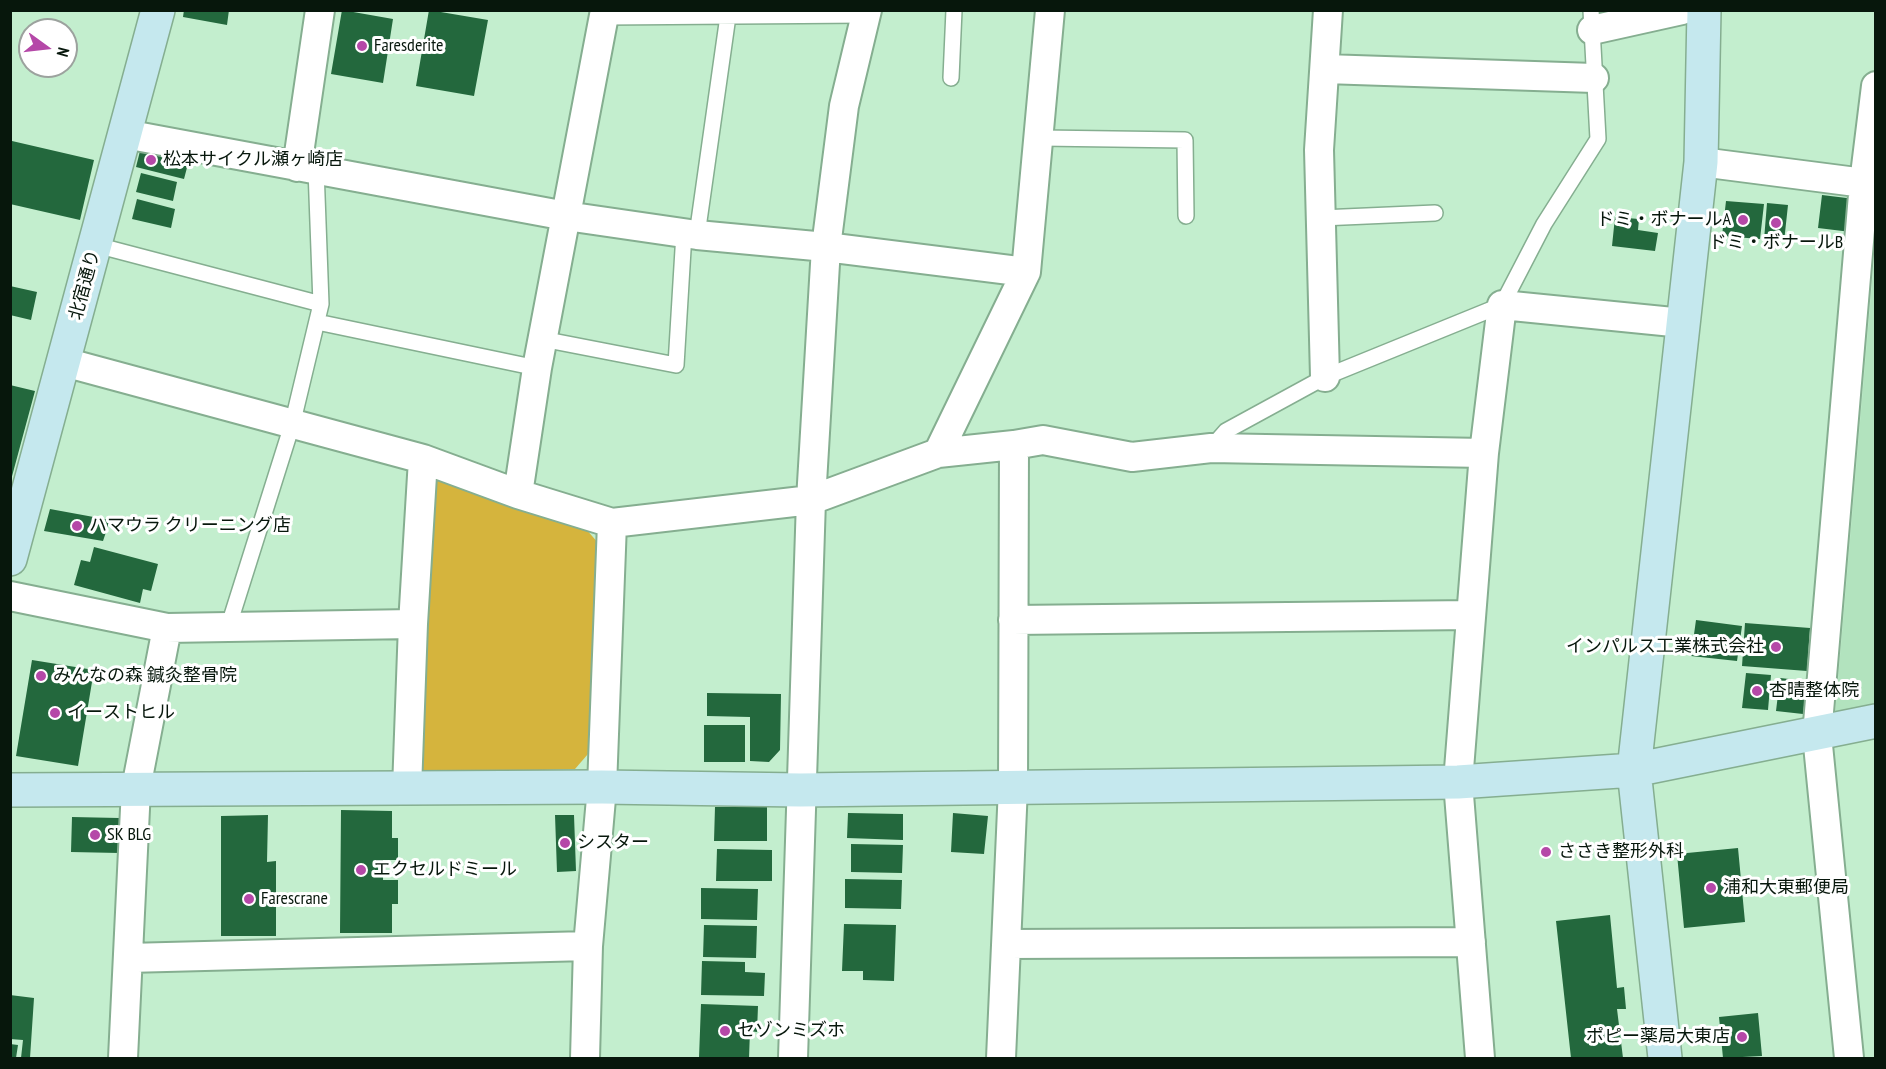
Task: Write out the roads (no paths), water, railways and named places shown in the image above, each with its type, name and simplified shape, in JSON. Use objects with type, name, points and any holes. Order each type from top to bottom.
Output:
[{"type":"street","name":"北宿通り","points":[[13,539],[64,362],[158,10]]},
{"type":"street","points":[[306,168],[320,10]]},
{"type":"street","points":[[938,453],[1026,272],[1041,138],[1050,10]]},
{"type":"street","points":[[1325,376],[1320,150],[1328,10]]},
{"type":"street","points":[[1592,20],[1682,10]]},
{"type":"street","points":[[1665,1059],[1634,770],[1701,162],[1704,10]]},
{"type":"street","points":[[793,1059],[811,500],[826,247],[844,106],[866,13]]},
{"type":"street","points":[[518,494],[542,339],[604,14]]},
{"type":"street","points":[[1325,69],[1594,78]]},
{"type":"street","points":[[1849,1059],[1817,735],[1870,182],[1875,86]]},
{"type":"street","points":[[124,134],[566,216],[690,234],[826,247],[1026,272]]},
{"type":"street","points":[[1701,162],[1870,182]]},
{"type":"street","points":[[1480,1059],[1458,782],[1484,453],[1502,305],[1683,323]]},
{"type":"street","points":[[64,362],[423,459],[518,494],[612,523],[811,500],[938,453],[1043,440],[1132,457],[1211,448],[1484,453]]},
{"type":"street","points":[[1001,1059],[1013,787],[1014,445]]},
{"type":"street","points":[[407,789],[413,624],[423,459]]},
{"type":"street","points":[[585,1059],[588,946],[602,787],[612,523]]},
{"type":"street","points":[[10,596],[167,628],[413,624]]},
{"type":"street","points":[[1013,620],[1471,615]]},
{"type":"street","points":[[123,1059],[136,788],[167,628]]},
{"type":"street","points":[[10,790],[602,787],[800,790],[1458,782],[1634,770],[1817,735],[1875,721]]},
{"type":"street","points":[[1007,944],[1471,942]]},
{"type":"street","points":[[128,957],[588,946]]},
{"type":"lane","points":[[951,78],[954,10]]},
{"type":"lane","points":[[604,14],[728,16],[866,13]]},
{"type":"lane","points":[[542,339],[676,366],[690,234],[728,16]]},
{"type":"lane","points":[[1211,448],[1226,431],[1325,376],[1502,305],[1544,224],[1598,139],[1592,20]]},
{"type":"lane","points":[[1041,138],[1185,140],[1186,216]]},
{"type":"lane","points":[[228,628],[292,425],[321,304],[306,168]]},
{"type":"lane","points":[[1321,218],[1435,213]]},
{"type":"lane","points":[[96,245],[321,304]]},
{"type":"lane","points":[[317,322],[537,368]]},
{"type":"place","name":"Faresderite","points":[[362,46]]},
{"type":"place","name":"松本サイクル瀬ヶ崎店","points":[[151,160]]},
{"type":"place","name":"ドミ・ボナールA","points":[[1743,220]]},
{"type":"place","name":"ドミ・ボナールB","points":[[1776,223]]},
{"type":"place","name":"ハマウラ クリーニング店","points":[[77,526]]},
{"type":"place","name":"インパルス工業株式会社","points":[[1776,647]]},
{"type":"place","name":"みんなの森 鍼灸整骨院","points":[[41,676]]},
{"type":"place","name":"杏晴整体院","points":[[1757,691]]},
{"type":"place","name":"イーストヒル","points":[[55,713]]},
{"type":"place","name":"SK BLG","points":[[95,835]]},
{"type":"place","name":"シスター","points":[[565,843]]},
{"type":"place","name":"ささき整形外科","points":[[1546,852]]},
{"type":"place","name":"エクセルドミール","points":[[361,870]]},
{"type":"place","name":"浦和大東郵便局","points":[[1711,888]]},
{"type":"place","name":"Farescrane","points":[[249,899]]},
{"type":"place","name":"セゾンミズホ","points":[[725,1031]]},
{"type":"place","name":"ポピー薬局大東店","points":[[1742,1037]]}]
